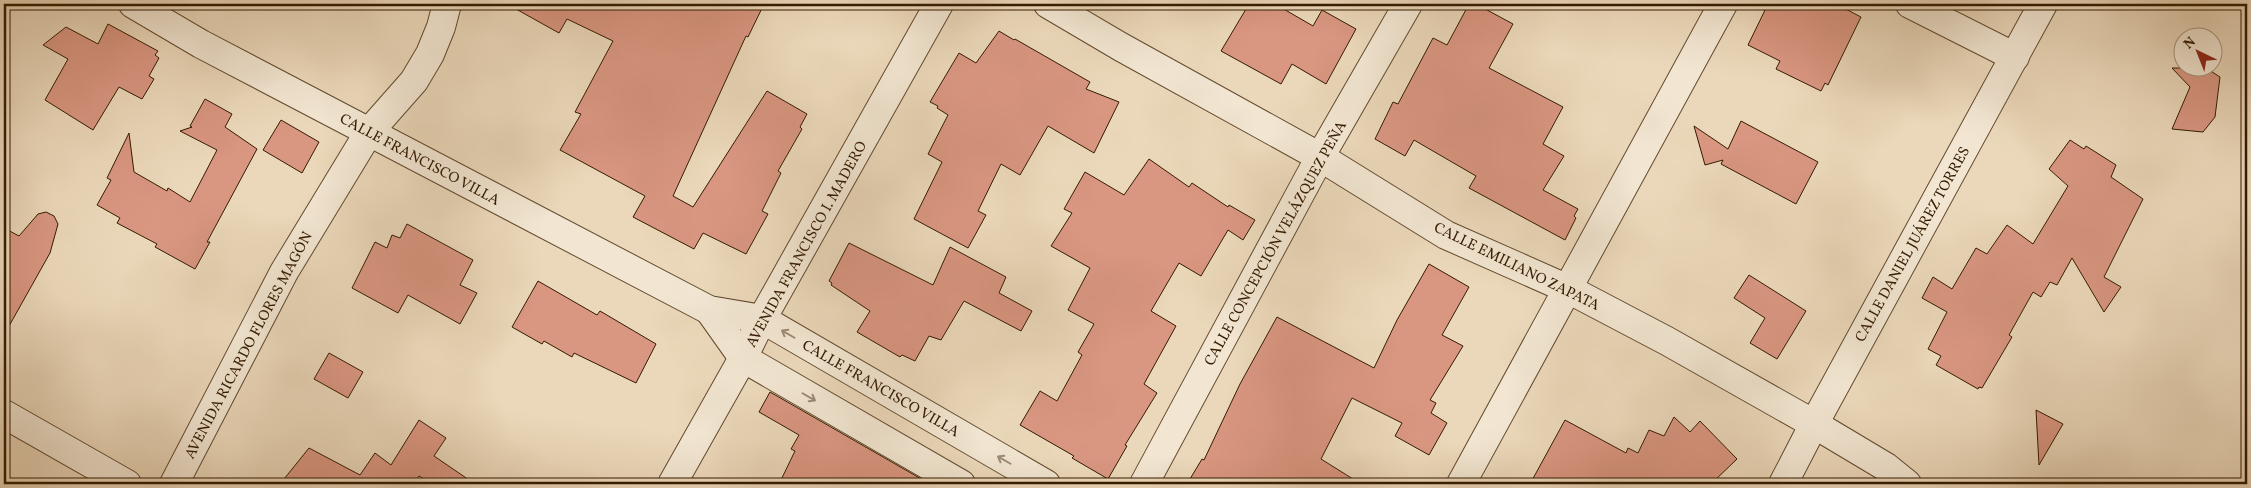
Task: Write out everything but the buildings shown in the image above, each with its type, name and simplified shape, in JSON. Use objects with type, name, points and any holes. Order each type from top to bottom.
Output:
[{"type":"street","name":"CALLE FRANCISCO VILLA","points":[[133,4],[201,44],[709,310],[762,319],[1046,484]]},
{"type":"street","name":"AVENIDA RICARDO FLORES MAGÓN","points":[[174,484],[284,272],[369,132],[414,81],[430,54],[441,27],[447,4]]},
{"type":"street","name":"AVENIDA FRANCISCO I. MADERO","points":[[672,484],[743,358],[762,319],[939,4]]},
{"type":"street","name":"CALLE EMILIANO ZAPATA","points":[[1048,4],[1121,47],[1320,157],[1446,235],[1568,288],[1814,424],[1886,467],[1907,484]]},
{"type":"street","name":"CALLE CONCEPCIÓN VELÁZQUEZ PEÑA","points":[[1144,484],[1320,157],[1408,4]]},
{"type":"street","points":[[1461,484],[1723,4]]},
{"type":"street","points":[[1910,4],[2015,57]]},
{"type":"street","name":"CALLE DANIEL JUÁREZ TORRES","points":[[1783,484],[2043,4]]},
{"type":"street","name":"CALLE FRANCISCO VILLA","points":[[709,310],[743,358],[961,484]]},
{"type":"street","points":[[4,414],[127,484]]}]
